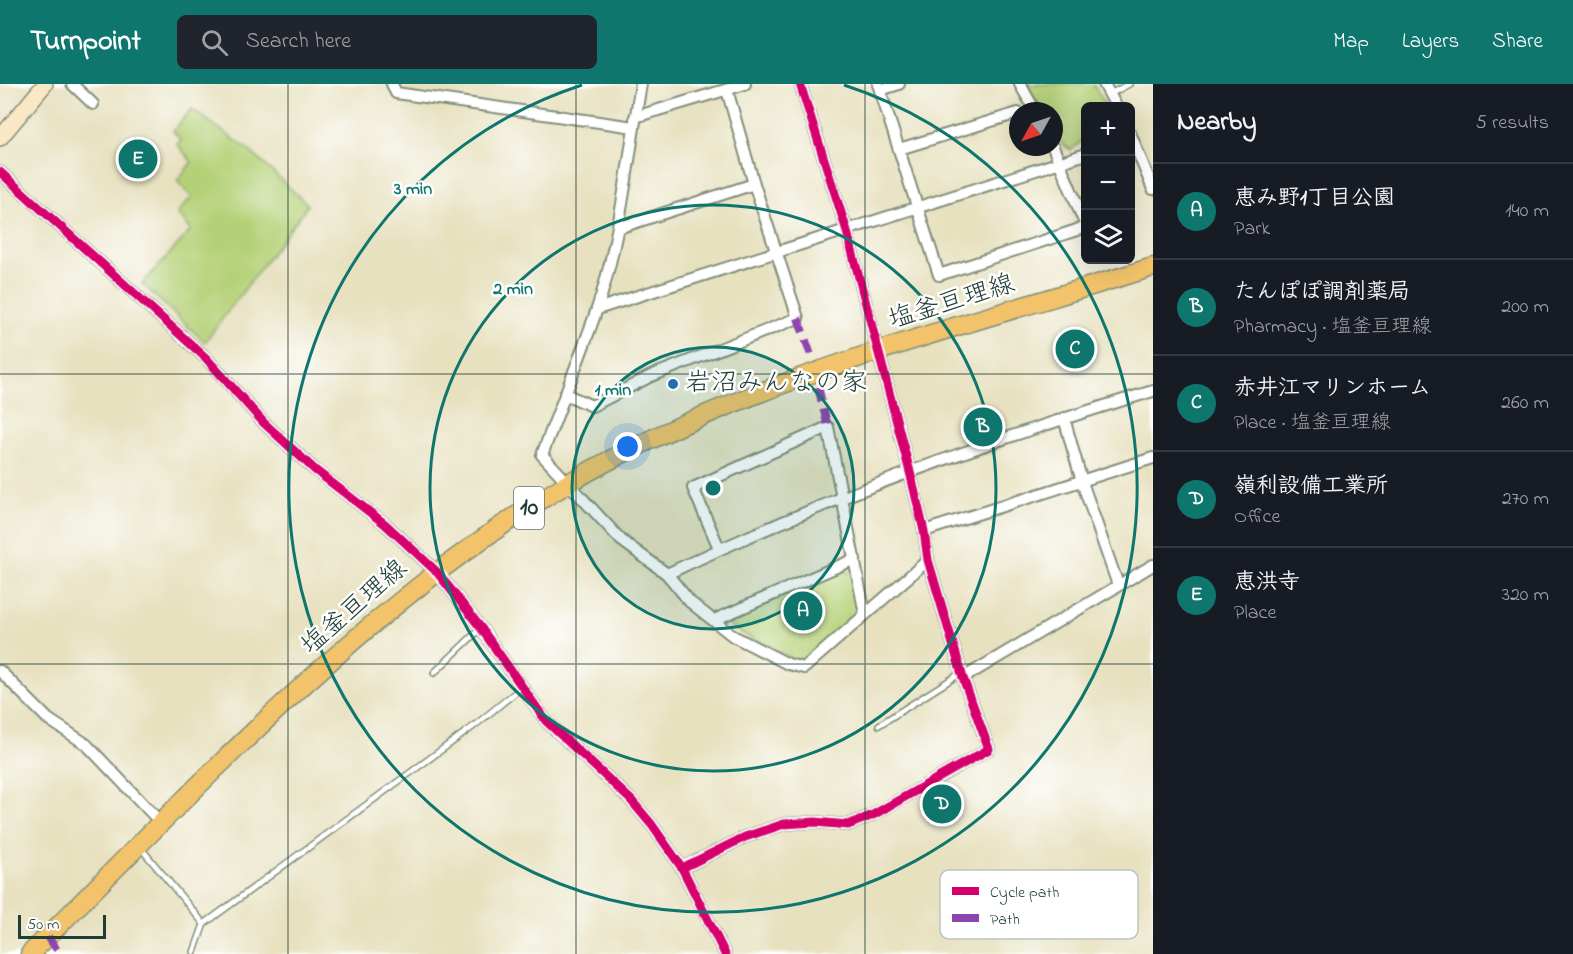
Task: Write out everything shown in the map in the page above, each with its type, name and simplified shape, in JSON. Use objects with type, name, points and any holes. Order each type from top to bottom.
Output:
[{"type":"main road","name":"塩釜亘理線","points":[[30,954],[292,697],[383,615],[498,528],[567,484],[640,445],[725,407],[879,353],[1153,267]]},
{"type":"street","points":[[0,138],[45,84]]},
{"type":"street","points":[[72,84],[93,104]]},
{"type":"street","points":[[392,84],[396,93],[635,122],[745,84]]},
{"type":"street","points":[[641,84],[618,228],[597,309],[542,455],[621,540],[667,574],[690,602],[733,636],[788,664],[804,668],[928,560]]},
{"type":"street","points":[[682,868],[745,837],[784,824],[815,822],[848,825],[873,815],[989,750],[962,675],[928,560],[924,531],[910,472],[846,228],[800,84]]},
{"type":"street","points":[[899,84],[879,87],[916,210],[939,275],[1081,228]]},
{"type":"street","points":[[1020,84],[1027,102]]},
{"type":"street","points":[[1104,84],[1114,102]]},
{"type":"street","points":[[565,394],[592,405],[651,376],[798,318],[754,184],[727,90]]},
{"type":"street","points":[[899,149],[1009,116]]},
{"type":"street","points":[[1135,146],[1153,189]]},
{"type":"street","points":[[1058,156],[1081,213]]},
{"type":"street","points":[[597,309],[846,228],[916,210],[1081,156]]},
{"type":"street","points":[[0,172],[206,358],[264,423],[315,470],[385,524],[437,572],[481,627],[546,721],[631,800],[652,825],[682,868],[725,954]]},
{"type":"street","points":[[618,228],[754,184]]},
{"type":"street","points":[[667,574],[719,548],[844,496],[1064,418],[1153,391]]},
{"type":"street","points":[[1064,418],[1082,482],[1118,585]]},
{"type":"street","points":[[719,548],[693,488],[828,427],[844,496],[865,614]]},
{"type":"street","points":[[924,531],[1153,458]]},
{"type":"street","points":[[714,620],[855,559]]},
{"type":"street","points":[[962,675],[1153,565]]},
{"type":"street","points":[[0,671],[48,719],[86,744],[162,824]]},
{"type":"lane","points":[[1110,94],[1129,84]]},
{"type":"lane","points":[[434,673],[481,627]]},
{"type":"lane","points":[[879,725],[962,675]]},
{"type":"lane","points":[[194,952],[204,924],[465,733],[522,687]]},
{"type":"lane","points":[[140,846],[204,924]]},
{"type":"green space","points":[[1027,84],[1093,84],[1104,102],[1081,102],[1081,142],[1071,150],[1063,144],[1063,102],[1036,102]]},
{"type":"green space","points":[[192,109],[249,150],[308,205],[205,342],[142,284],[191,230],[177,213],[192,197],[177,181],[192,162],[177,144],[181,140],[173,131]]},
{"type":"green space","points":[[843,569],[853,575],[857,606],[855,616],[801,662],[768,648],[730,626],[731,620]]},
{"type":"marked path","points":[[798,318],[813,361]]},
{"type":"marked path","points":[[818,387],[828,427]]},
{"type":"marked path","points":[[48,937],[60,954]]},
{"type":"cycle path","points":[[682,868],[745,837],[784,824],[815,822],[848,825],[873,815],[989,749],[963,678],[928,560],[924,531],[910,472],[846,228],[800,84]]},
{"type":"cycle path","points":[[0,172],[206,358],[264,423],[315,470],[385,524],[437,572],[481,628],[546,721],[631,800],[652,825],[682,868],[725,954]]},
{"type":"place","name":"恵洪寺","points":[[138,159]]},
{"type":"place","name":"赤井江マリンホーム","points":[[1075,349]]},
{"type":"place","name":"岩沼みんなの家","points":[[673,384]]},
{"type":"place","name":"たんぽぽ調剤薬局","points":[[983,427]]},
{"type":"place","name":"恵み野1丁目公園","points":[[803,611]]},
{"type":"place","name":"嶺利設備工業所","points":[[942,804]]}]
